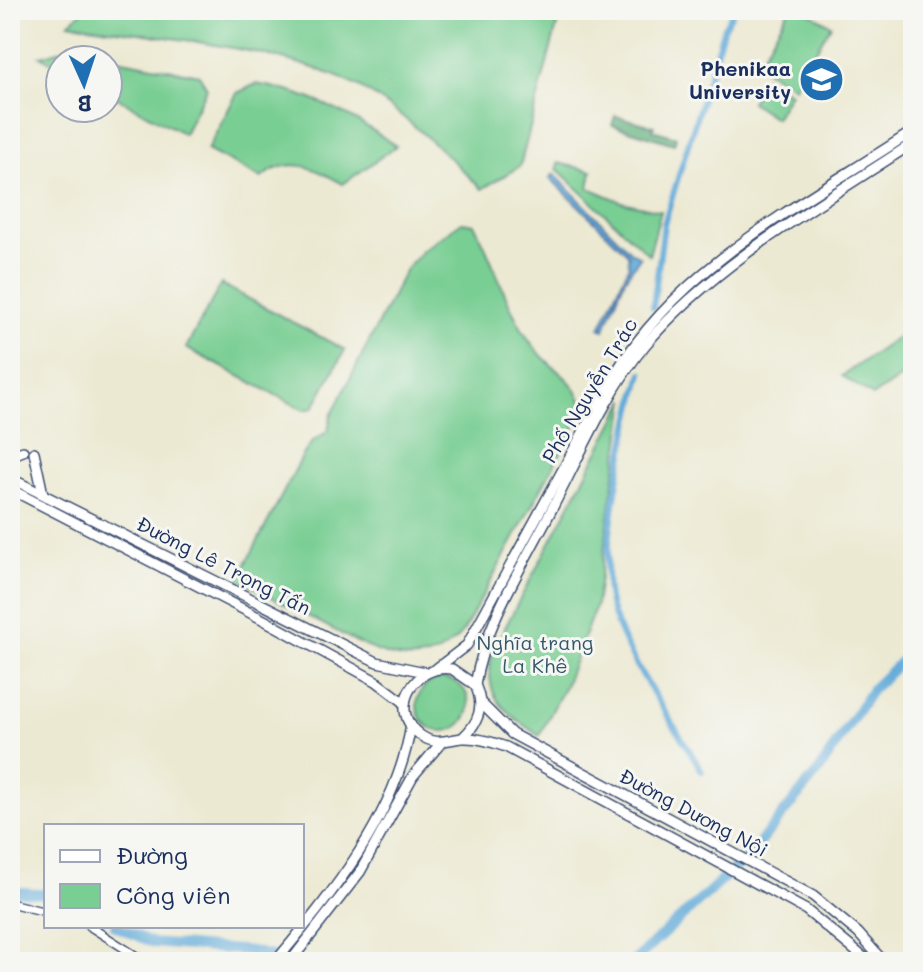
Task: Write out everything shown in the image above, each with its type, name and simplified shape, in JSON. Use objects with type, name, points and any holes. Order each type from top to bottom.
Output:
[{"type":"main road","name":"Phố Nguyễn Trác","points":[[437,668],[467,645],[512,575],[617,389],[645,346],[734,263],[913,131]]},
{"type":"main road","name":"Phố Nguyễn Trác","points":[[862,171],[913,143]]},
{"type":"main road","points":[[10,456],[29,452],[43,494]]},
{"type":"main road","name":"Đường Lê Trọng Tấn","points":[[10,478],[377,662],[425,672]]},
{"type":"main road","name":"Đường Lê Trọng Tấn","points":[[10,489],[264,620],[376,681],[405,703]]},
{"type":"main road","name":"Phố Nguyễn Trác","points":[[475,685],[481,651],[512,575]]},
{"type":"main road","points":[[304,926],[349,868],[404,761],[411,725],[405,703],[411,686],[425,672],[437,668],[459,671],[475,685],[481,703],[475,726],[462,738],[441,743],[421,736],[411,725]]},
{"type":"main road","name":"Đường Dương Nội","points":[[481,703],[512,734],[813,896],[858,933],[884,962]]},
{"type":"main road","name":"Đường Dương Nội","points":[[462,738],[494,742],[584,787],[806,910],[869,962]]},
{"type":"main road","points":[[290,962],[360,872],[413,776],[441,743]]},
{"type":"main road","points":[[584,787],[590,777]]},
{"type":"main road","points":[[275,962],[303,928]]},
{"type":"street","points":[[10,903],[44,912]]},
{"type":"street","points":[[92,928],[138,957],[152,962]]},
{"type":"green space","points":[[84,10],[561,10],[520,166],[482,189],[401,115],[341,78],[306,65],[225,46],[69,23]]},
{"type":"green space","points":[[789,10],[805,10],[831,25],[794,87],[757,65]]},
{"type":"green space","points":[[124,60],[199,75],[207,88],[184,134],[124,102]]},
{"type":"green space","points":[[765,78],[790,93],[775,118],[751,102]]},
{"type":"green space","points":[[256,84],[329,106],[396,146],[343,184],[312,169],[292,165],[261,178],[207,150],[237,93]]},
{"type":"green space","points":[[615,116],[654,126],[653,130],[676,137],[674,144],[612,125]]},
{"type":"green space","points":[[558,163],[592,171],[589,188],[622,202],[661,211],[649,255],[557,169]]},
{"type":"green space","points":[[462,222],[474,224],[521,328],[543,357],[573,386],[584,410],[464,630],[447,647],[430,656],[413,659],[376,651],[238,579],[303,455],[313,441],[328,431],[331,416],[406,269],[423,250]]},
{"type":"green space","points":[[221,284],[345,350],[313,408],[304,410],[186,348]]},
{"type":"green space","points":[[913,327],[913,369],[873,396],[842,376]]},
{"type":"green space","name":"Nghĩa trang La Khê","points":[[626,399],[596,605],[565,686],[539,736],[498,701],[490,680],[493,650]]},
{"type":"green space","points":[[443,679],[461,687],[469,705],[461,723],[443,731],[425,723],[417,705],[425,687]]},
{"type":"water","points":[[554,174],[630,251],[640,257],[625,279],[604,330],[600,328],[629,266],[628,254],[550,178]]},
{"type":"waterway","points":[[653,307],[664,224],[724,27],[734,10]]},
{"type":"waterway","points":[[642,373],[629,424],[611,523],[607,582],[610,604],[638,667],[702,771]]},
{"type":"waterway","points":[[633,962],[751,853],[820,769],[873,688],[913,650]]},
{"type":"waterway","points":[[10,891],[44,894]]},
{"type":"waterway","points":[[119,928],[153,943],[252,951],[296,962]]},
{"type":"place","name":"Phenikaa University","points":[[822,80]]}]
